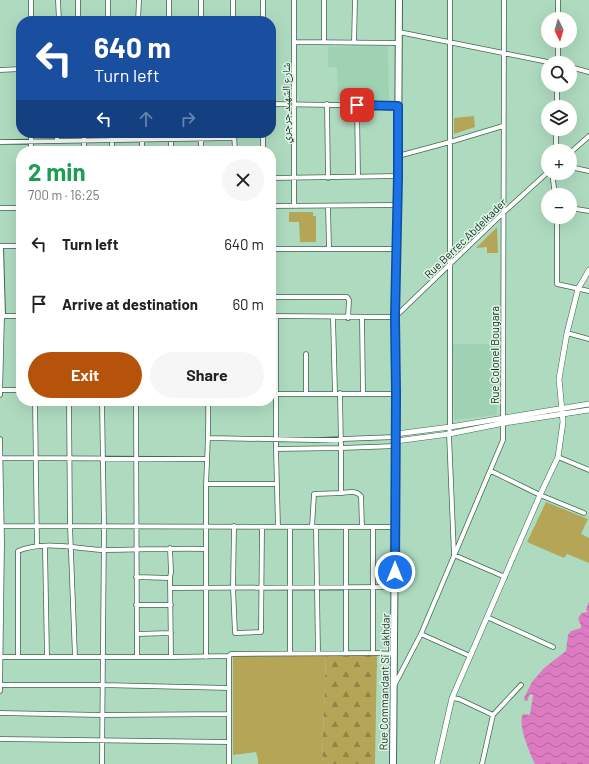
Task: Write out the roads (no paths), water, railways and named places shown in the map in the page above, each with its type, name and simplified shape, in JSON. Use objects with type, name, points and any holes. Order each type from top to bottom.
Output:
[{"type":"main road","name":"Rue Commandant Si Lakhdar","points":[[393,764],[396,440],[395,317],[398,176],[399,0]]},
{"type":"main road","points":[[0,247],[0,294],[2,316]]},
{"type":"street","points":[[31,0],[31,16]]},
{"type":"street","points":[[58,0],[59,16]]},
{"type":"street","points":[[78,0],[78,16]]},
{"type":"street","points":[[108,0],[108,16]]},
{"type":"street","points":[[138,16],[139,0]]},
{"type":"street","points":[[169,0],[169,16]]},
{"type":"street","points":[[201,0],[201,16]]},
{"type":"street","points":[[233,0],[233,16]]},
{"type":"street","points":[[263,0],[263,16]]},
{"type":"street","name":"شارع الشهيد جرجري","points":[[294,0],[294,206]]},
{"type":"street","points":[[324,0],[324,42]]},
{"type":"street","points":[[354,43],[355,0]]},
{"type":"street","points":[[450,0],[449,434],[454,555],[505,577]]},
{"type":"street","name":"Rue Colonel Bougara","points":[[394,686],[421,634],[504,440],[504,0]]},
{"type":"street","points":[[558,0],[558,12]]},
{"type":"street","points":[[399,32],[541,61]]},
{"type":"street","points":[[294,42],[398,43]]},
{"type":"street","points":[[0,70],[16,69]]},
{"type":"street","points":[[577,69],[589,72]]},
{"type":"street","points":[[276,104],[398,106]]},
{"type":"street","points":[[326,104],[328,178]]},
{"type":"street","points":[[357,105],[358,177]]},
{"type":"street","points":[[398,156],[503,126]]},
{"type":"street","points":[[577,147],[589,136]]},
{"type":"street","points":[[31,138],[31,146]]},
{"type":"street","points":[[0,142],[212,138]]},
{"type":"street","points":[[171,139],[171,146]]},
{"type":"street","points":[[201,139],[201,146]]},
{"type":"street","points":[[112,140],[112,146]]},
{"type":"street","points":[[142,140],[142,146]]},
{"type":"street","points":[[84,141],[84,146]]},
{"type":"street","points":[[577,168],[589,171]]},
{"type":"street","points":[[276,178],[398,176]]},
{"type":"street","name":"Rue Berrec Abdelkader","points":[[395,317],[541,178]]},
{"type":"street","points":[[276,206],[397,205]]},
{"type":"street","points":[[328,206],[329,248]]},
{"type":"street","points":[[0,208],[16,208]]},
{"type":"street","points":[[577,209],[589,211]]},
{"type":"street","points":[[556,224],[556,281],[558,285],[589,291]]},
{"type":"street","points":[[0,247],[16,246]]},
{"type":"street","points":[[276,249],[396,249]]},
{"type":"street","points":[[437,764],[452,698],[558,457],[563,422],[559,379],[567,333],[578,289],[589,270]]},
{"type":"street","points":[[276,297],[347,297],[348,318]]},
{"type":"street","points":[[0,395],[2,316],[16,316]]},
{"type":"street","points":[[276,316],[333,318],[395,317]]},
{"type":"street","points":[[333,318],[341,448],[340,492]]},
{"type":"street","points":[[362,318],[363,394]]},
{"type":"street","points":[[567,333],[589,339]]},
{"type":"street","points":[[306,354],[306,393]]},
{"type":"street","points":[[276,374],[278,526]]},
{"type":"street","points":[[0,390],[16,390]]},
{"type":"street","points":[[277,394],[396,394]]},
{"type":"street","points":[[209,438],[396,440],[450,427],[503,417],[589,404]]},
{"type":"street","points":[[35,406],[37,546]]},
{"type":"street","points":[[68,406],[70,526],[75,657]]},
{"type":"street","points":[[102,406],[104,526],[102,764]]},
{"type":"street","points":[[136,406],[137,657]]},
{"type":"street","points":[[206,657],[206,484],[209,438],[208,406]]},
{"type":"street","points":[[276,450],[341,448],[449,434],[504,423],[589,410]]},
{"type":"street","points":[[0,439],[0,691]]},
{"type":"street","points":[[558,457],[589,470]]},
{"type":"street","points":[[1,458],[207,459]]},
{"type":"street","points":[[491,471],[540,495],[584,513]]},
{"type":"street","points":[[206,484],[277,484]]},
{"type":"street","points":[[318,653],[314,494],[352,491],[358,493],[361,496],[362,527]]},
{"type":"street","points":[[1,526],[395,527]]},
{"type":"street","points":[[234,526],[233,588],[235,633],[261,632],[262,526]]},
{"type":"street","points":[[290,526],[290,652]]},
{"type":"street","points":[[346,527],[346,652]]},
{"type":"street","points":[[373,527],[373,653]]},
{"type":"street","points":[[18,656],[18,551],[28,547],[37,546],[103,550],[170,548],[206,549]]},
{"type":"street","points":[[45,547],[47,656]]},
{"type":"street","points":[[170,548],[171,657]]},
{"type":"street","points":[[136,577],[170,578]]},
{"type":"street","points":[[170,588],[395,587]]},
{"type":"street","points":[[136,605],[171,605]]},
{"type":"street","points":[[488,617],[553,647]]},
{"type":"street","points":[[137,634],[171,633]]},
{"type":"street","points":[[421,634],[470,656]]},
{"type":"street","points":[[0,657],[206,657],[229,656],[231,654],[290,652],[394,653]]},
{"type":"street","points":[[229,656],[230,764]]},
{"type":"street","points":[[0,685],[102,685],[229,688]]},
{"type":"street","points":[[482,764],[493,715],[521,685]]},
{"type":"street","points":[[452,698],[459,699],[493,715]]},
{"type":"street","points":[[0,713],[102,715],[229,714]]},
{"type":"street","points":[[0,739],[102,739],[229,742]]},
{"type":"water","points":[[589,601],[589,764],[535,764],[525,739],[522,724],[523,714],[530,715],[533,695],[530,694],[527,701],[525,701],[524,698],[532,682],[544,668],[566,651],[568,635],[571,631],[581,628],[579,616],[582,613],[588,612],[586,610]]}]
